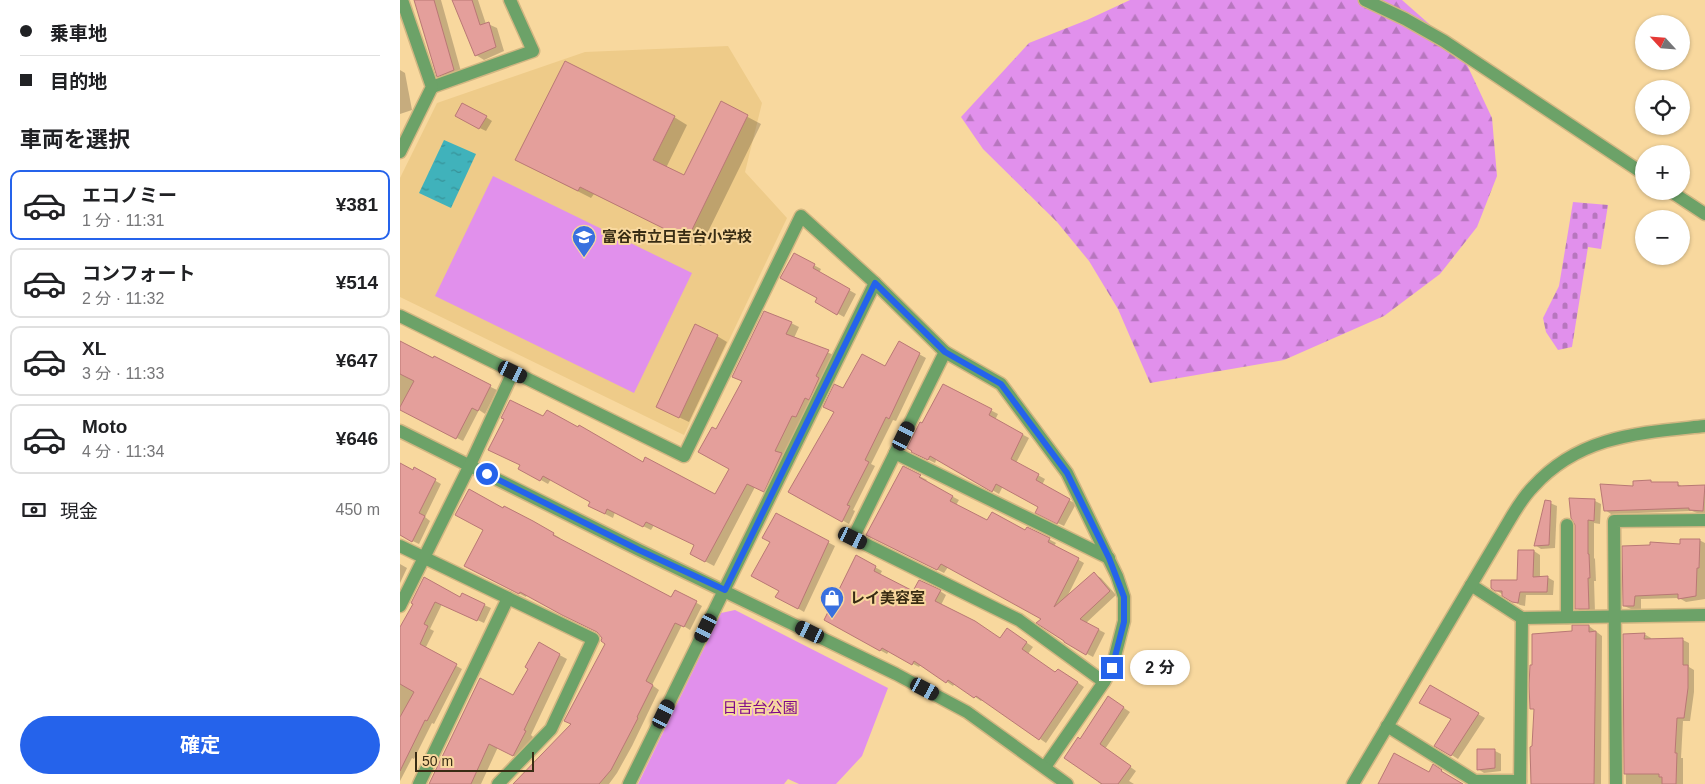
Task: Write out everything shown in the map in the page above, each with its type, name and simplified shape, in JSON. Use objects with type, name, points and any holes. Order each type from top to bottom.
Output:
[{"type":"street","points":[[402,0],[432,87]]},
{"type":"street","points":[[400,152],[432,87],[533,51],[510,0]]},
{"type":"street","points":[[1365,0],[1405,19],[1444,41],[1635,168]]},
{"type":"street","points":[[1684,200],[1705,214]]},
{"type":"street","points":[[400,316],[684,456],[801,216],[875,283],[945,352],[1001,384],[1067,473],[1109,558],[1124,597],[1124,622],[1112,668],[1045,767]]},
{"type":"street","points":[[629,784],[875,283]]},
{"type":"street","points":[[945,352],[853,538],[1019,620],[1104,682]]},
{"type":"street","points":[[400,606],[470,465],[513,372]]},
{"type":"street","points":[[1353,784],[1520,503],[1532,487],[1557,466],[1588,447],[1606,440],[1705,426]]},
{"type":"street","points":[[400,431],[639,550],[896,674],[968,712],[1067,784]]},
{"type":"street","points":[[895,453],[1109,558]]},
{"type":"street","points":[[1616,784],[1614,520],[1705,520]]},
{"type":"street","points":[[1567,525],[1567,617]]},
{"type":"street","points":[[400,546],[593,639],[551,728],[498,784]]},
{"type":"street","points":[[1471,585],[1522,618],[1705,615]]},
{"type":"street","points":[[419,784],[508,598]]},
{"type":"street","points":[[1387,726],[1474,782],[1520,783],[1522,618]]},
{"type":"shaded area","name":"富谷市立日吉台小学校","points":[[728,46],[762,103],[745,172],[787,218],[684,435],[400,297],[400,178],[437,103],[585,52]]},
{"type":"green space","points":[[1130,0],[1402,0],[1461,52],[1492,118],[1497,176],[1477,227],[1440,274],[1384,316],[1284,360],[1150,383],[1118,309],[1089,261],[1057,222],[983,149],[961,117],[1029,43],[1087,20]]},
{"type":"green space","points":[[493,176],[692,273],[634,393],[435,296]]},
{"type":"green space","points":[[1573,202],[1608,205],[1601,249],[1588,247],[1572,347],[1558,350],[1546,332],[1543,318],[1559,286]]},
{"type":"green space","name":"日吉台公園","points":[[735,610],[888,688],[862,756],[836,784],[799,784],[788,779],[784,784],[638,784],[721,613]]},
{"type":"water","points":[[444,140],[476,154],[451,208],[419,193]]},
{"type":"building","points":[[414,0],[434,0],[454,70],[437,77]]},
{"type":"building","points":[[452,0],[472,0],[480,25],[489,22],[496,47],[475,56]]},
{"type":"building","points":[[565,61],[675,116],[653,160],[684,175],[721,101],[748,115],[687,240],[580,187],[578,191],[515,160]]},
{"type":"building","points":[[462,103],[487,116],[479,129],[455,116]]},
{"type":"building","points":[[794,253],[815,264],[813,268],[850,289],[837,315],[815,302],[817,298],[780,278]]},
{"type":"building","points":[[764,311],[792,322],[786,334],[829,350],[816,376],[819,378],[809,400],[805,398],[796,417],[792,416],[775,451],[782,453],[764,492],[747,484],[705,562],[690,554],[694,545],[646,522],[643,527],[607,509],[605,514],[588,506],[590,502],[543,476],[540,481],[518,469],[520,465],[488,450],[504,419],[501,418],[510,400],[543,416],[547,410],[578,427],[579,425],[643,462],[645,457],[715,494],[729,469],[698,452],[712,427],[716,429],[742,381],[732,377]]},
{"type":"building","points":[[695,324],[718,335],[679,418],[656,407]]},
{"type":"building","points":[[400,341],[491,385],[478,411],[472,408],[456,439],[400,410],[414,381],[400,374]]},
{"type":"building","points":[[899,341],[920,353],[889,419],[886,417],[865,460],[869,462],[847,505],[850,506],[842,522],[788,492],[834,412],[823,407],[834,384],[843,388],[862,354],[885,366]]},
{"type":"building","points":[[943,384],[992,409],[989,415],[1023,434],[1011,459],[1039,474],[1036,480],[1070,499],[1057,524],[1035,513],[1038,507],[996,484],[992,492],[930,456],[928,460],[907,448]]},
{"type":"building","points":[[400,463],[413,470],[414,467],[436,479],[419,513],[425,516],[412,542],[400,535]]},
{"type":"building","points":[[903,466],[921,475],[919,477],[953,496],[950,501],[987,520],[992,512],[1025,530],[1027,527],[1050,538],[1048,542],[1079,558],[1054,607],[1094,572],[1110,591],[1080,619],[1099,629],[1086,655],[1036,623],[1041,619],[941,564],[937,570],[866,535]]},
{"type":"building","points":[[1651,480],[1651,482],[1678,482],[1678,486],[1705,485],[1703,511],[1689,510],[1689,508],[1604,511],[1600,484],[1633,486],[1633,481]]},
{"type":"building","points":[[469,489],[503,508],[504,506],[533,521],[554,533],[553,535],[671,597],[675,590],[697,601],[684,627],[675,623],[646,681],[653,685],[638,718],[611,770],[599,784],[513,784],[571,724],[564,721],[605,644],[601,641],[602,638],[597,632],[520,592],[519,594],[464,566],[483,530],[455,515]]},
{"type":"building","points":[[1569,498],[1595,499],[1594,521],[1588,520],[1589,609],[1575,609],[1575,525],[1571,518]]},
{"type":"building","points":[[1545,500],[1551,501],[1549,545],[1534,546]]},
{"type":"building","points":[[776,513],[829,541],[798,609],[775,597],[779,591],[751,576],[770,542],[762,538]]},
{"type":"building","points":[[1680,539],[1700,539],[1696,596],[1678,599],[1678,594],[1635,596],[1634,606],[1623,606],[1622,546],[1650,545],[1650,542],[1680,544]]},
{"type":"building","points":[[1518,550],[1534,550],[1533,577],[1548,576],[1547,592],[1520,592],[1518,603],[1502,596],[1502,591],[1495,591],[1491,588],[1491,580],[1517,580]]},
{"type":"building","points":[[856,555],[876,566],[874,571],[913,591],[919,580],[941,590],[935,601],[975,621],[1000,638],[1007,628],[1027,642],[1022,649],[1055,672],[1058,669],[1078,682],[1039,740],[976,696],[974,698],[948,680],[946,683],[914,661],[912,665],[882,648],[880,651],[824,620]]},
{"type":"building","points":[[424,577],[460,597],[462,593],[485,604],[477,621],[435,602],[424,624],[428,626],[420,644],[457,664],[427,721],[425,720],[400,771],[400,717],[414,692],[400,684],[400,627],[413,604],[411,603]]},
{"type":"building","points":[[1572,625],[1589,625],[1589,632],[1596,631],[1594,784],[1531,784],[1530,747],[1532,746],[1534,709],[1530,709],[1529,685],[1530,665],[1532,665],[1532,634],[1572,631]]},
{"type":"building","points":[[1645,633],[1644,639],[1683,638],[1683,665],[1688,665],[1688,688],[1684,718],[1677,718],[1676,784],[1662,784],[1662,777],[1659,777],[1659,774],[1624,774],[1623,634]]},
{"type":"building","points":[[539,642],[560,654],[513,756],[489,744],[471,784],[429,784],[480,678],[513,695],[528,669],[525,667]]},
{"type":"building","points":[[1430,685],[1479,713],[1451,756],[1434,746],[1451,719],[1419,703]]},
{"type":"building","points":[[1108,696],[1124,707],[1100,744],[1131,766],[1118,784],[1102,784],[1064,758],[1078,737],[1080,739]]},
{"type":"building","points":[[1477,749],[1495,749],[1495,768],[1477,770]]},
{"type":"building","points":[[1394,753],[1429,772],[1433,764],[1463,784],[1378,784]]},
{"type":"place","name":"富谷市立日吉台小学校","points":[[584,258]]},
{"type":"place","name":"レイ美容室","points":[[832,619]]},
{"type":"route","points":[[487,474],[639,550],[725,590],[875,283],[945,352],[1001,384],[1067,473],[1109,558],[1124,597],[1124,622],[1112,668]]}]
